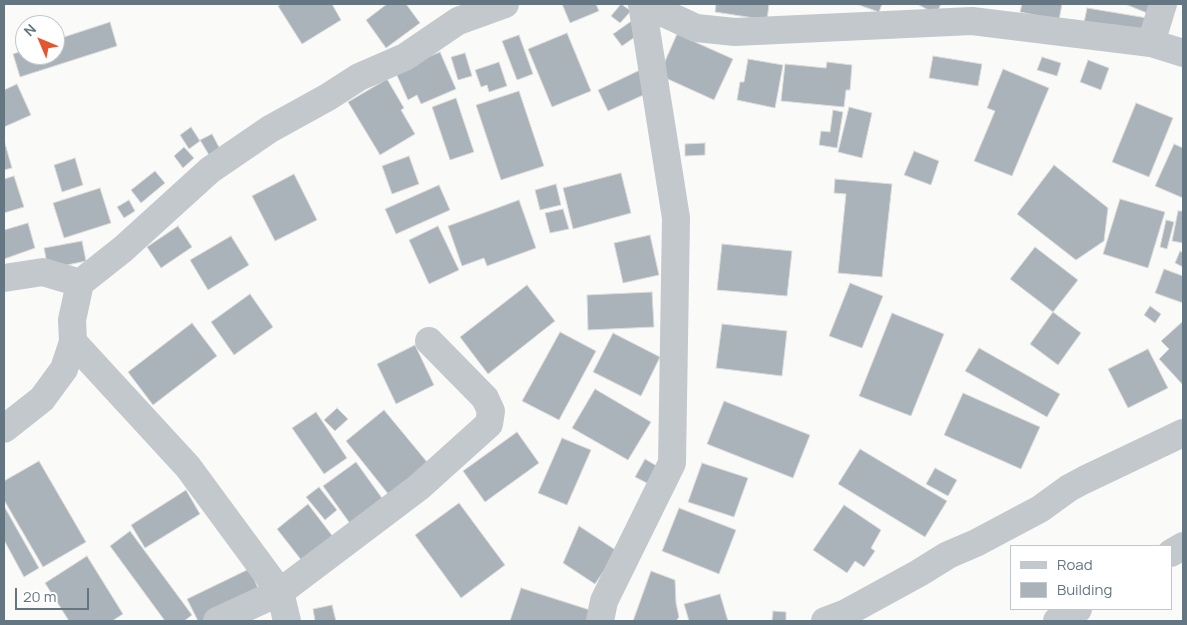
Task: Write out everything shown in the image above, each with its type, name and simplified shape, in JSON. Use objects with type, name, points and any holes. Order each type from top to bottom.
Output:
[{"type":"street","points":[[4,429],[42,399],[64,369],[73,342],[72,320],[80,283],[122,249],[210,170],[270,129],[359,77],[405,57],[458,21],[505,4]]},
{"type":"street","points":[[643,4],[696,28],[735,32],[972,21],[1151,43],[1183,53]]},
{"type":"street","points":[[600,621],[604,601],[672,464],[676,218],[643,4]]},
{"type":"street","points":[[1151,43],[1163,4]]},
{"type":"street","points":[[4,278],[43,272],[80,283]]},
{"type":"street","points":[[217,621],[280,592],[430,478],[489,424],[491,411],[485,398],[429,341]]},
{"type":"street","points":[[73,342],[188,467],[280,592],[287,621]]},
{"type":"street","points":[[825,621],[846,613],[948,555],[976,543],[1040,509],[1069,488],[1084,480],[1183,433]]},
{"type":"street","points":[[1172,552],[1183,546]]},
{"type":"street","points":[[1057,621],[1076,610]]},
{"type":"building","points":[[282,4],[332,4],[341,20],[302,44],[278,6]]},
{"type":"building","points":[[387,4],[406,4],[420,23],[386,48],[366,20]]},
{"type":"building","points":[[562,4],[596,4],[599,11],[570,23]]},
{"type":"building","points":[[621,4],[631,11],[620,23],[611,16]]},
{"type":"building","points":[[716,4],[769,4],[767,20],[715,12]]},
{"type":"building","points":[[856,4],[882,4],[879,12]]},
{"type":"building","points":[[917,4],[941,4],[936,14]]},
{"type":"building","points":[[1022,4],[1062,4],[1059,20],[1020,12]]},
{"type":"building","points":[[1125,4],[1151,4],[1147,13]]},
{"type":"building","points":[[1087,8],[1153,19],[1150,34],[1084,23]]},
{"type":"building","points":[[633,20],[642,32],[622,46],[613,34]]},
{"type":"building","points":[[110,22],[117,46],[65,63],[65,37]]},
{"type":"building","points":[[567,33],[591,91],[552,107],[528,49]]},
{"type":"building","points":[[677,34],[733,59],[714,100],[659,75]]},
{"type":"building","points":[[519,35],[533,74],[517,80],[502,41]]},
{"type":"building","points":[[440,52],[456,89],[421,104],[417,95],[408,100],[395,71]]},
{"type":"building","points":[[465,53],[472,76],[458,80],[451,57]]},
{"type":"building","points":[[933,56],[982,64],[978,86],[929,78]]},
{"type":"building","points":[[1042,57],[1061,63],[1057,76],[1037,70]]},
{"type":"building","points":[[748,59],[783,65],[775,108],[737,100],[740,82],[744,82]]},
{"type":"building","points":[[1088,60],[1109,68],[1101,90],[1080,82]]},
{"type":"building","points":[[499,62],[507,86],[489,92],[487,85],[481,87],[475,70]]},
{"type":"building","points":[[827,62],[852,65],[850,90],[846,90],[844,107],[781,101],[785,64],[826,68]]},
{"type":"building","points":[[16,65],[58,65],[20,77]]},
{"type":"building","points":[[1003,69],[1049,88],[1012,176],[974,161],[995,111],[987,108]]},
{"type":"building","points":[[640,70],[650,92],[608,111],[598,90]]},
{"type":"building","points":[[387,79],[404,108],[401,110],[415,134],[380,155],[348,102]]},
{"type":"building","points":[[17,84],[31,115],[4,127],[4,90]]},
{"type":"building","points":[[519,91],[544,166],[501,180],[476,105]]},
{"type":"building","points":[[456,98],[474,152],[450,160],[432,107]]},
{"type":"building","points":[[1136,103],[1173,118],[1149,177],[1112,162]]},
{"type":"building","points":[[849,107],[872,113],[862,158],[838,152]]},
{"type":"building","points":[[833,110],[843,112],[837,148],[819,145],[821,131],[830,132]]},
{"type":"building","points":[[191,127],[200,141],[189,149],[180,135]]},
{"type":"building","points":[[212,134],[220,149],[209,155],[200,140]]},
{"type":"building","points":[[4,140],[12,168],[4,170]]},
{"type":"building","points":[[705,143],[705,155],[685,156],[685,144]]},
{"type":"building","points":[[1174,144],[1183,148],[1183,198],[1155,186]]},
{"type":"building","points":[[184,147],[194,158],[183,168],[174,156]]},
{"type":"building","points":[[914,151],[939,161],[931,185],[904,175]]},
{"type":"building","points":[[409,156],[419,184],[392,194],[382,166]]},
{"type":"building","points":[[75,158],[83,185],[62,192],[54,165]]},
{"type":"building","points":[[1054,165],[1108,208],[1104,241],[1076,260],[1017,214]]},
{"type":"building","points":[[155,171],[165,183],[141,203],[131,190]]},
{"type":"building","points":[[621,173],[631,213],[573,229],[563,188]]},
{"type":"building","points":[[294,174],[317,220],[275,241],[252,196]]},
{"type":"building","points":[[14,176],[24,207],[4,213],[4,179]]},
{"type":"building","points":[[835,179],[892,184],[882,277],[838,273],[846,194],[834,193]]},
{"type":"building","points":[[556,184],[561,205],[540,210],[535,190]]},
{"type":"building","points":[[439,185],[450,210],[396,234],[385,209]]},
{"type":"building","points":[[100,188],[111,223],[64,238],[53,203]]},
{"type":"building","points":[[1120,199],[1165,212],[1148,268],[1103,254]]},
{"type":"building","points":[[129,200],[135,211],[124,218],[117,207]]},
{"type":"building","points":[[519,200],[536,248],[487,266],[484,258],[462,266],[448,226]]},
{"type":"building","points":[[563,209],[569,229],[550,233],[545,213]]},
{"type":"building","points":[[1178,211],[1183,211],[1183,243],[1172,241]]},
{"type":"building","points":[[1166,220],[1174,222],[1167,249],[1160,247]]},
{"type":"building","points":[[28,223],[35,248],[4,259],[4,230]]},
{"type":"building","points":[[178,226],[192,247],[161,268],[147,247]]},
{"type":"building","points":[[438,226],[459,270],[429,284],[409,240]]},
{"type":"building","points":[[650,235],[659,275],[623,283],[614,243]]},
{"type":"building","points":[[231,236],[249,265],[208,290],[190,260]]},
{"type":"building","points":[[82,241],[86,261],[48,269],[44,248]]},
{"type":"building","points":[[722,244],[792,251],[787,296],[717,290]]},
{"type":"building","points":[[1035,247],[1078,280],[1053,312],[1010,279]]},
{"type":"building","points":[[1180,251],[1183,253],[1183,267],[1175,263]]},
{"type":"building","points":[[1164,269],[1183,276],[1183,303],[1155,293]]},
{"type":"building","points":[[850,283],[883,296],[862,348],[829,336]]},
{"type":"building","points":[[527,285],[555,321],[488,374],[460,337]]},
{"type":"building","points":[[652,292],[654,327],[588,330],[587,295]]},
{"type":"building","points":[[250,294],[273,327],[234,355],[211,322]]},
{"type":"building","points":[[1150,306],[1161,314],[1155,323],[1144,315]]},
{"type":"building","points":[[1053,312],[1081,333],[1058,365],[1030,344]]},
{"type":"building","points":[[892,313],[944,334],[911,416],[859,396]]},
{"type":"building","points":[[1182,322],[1183,385],[1159,359],[1169,349],[1161,341]]},
{"type":"building","points":[[192,323],[217,356],[153,405],[128,372]]},
{"type":"building","points":[[722,324],[787,331],[782,376],[716,368]]},
{"type":"building","points":[[560,332],[596,351],[559,420],[522,401]]},
{"type":"building","points":[[613,333],[660,357],[641,396],[593,372]]},
{"type":"building","points":[[415,345],[434,385],[396,404],[377,364]]},
{"type":"building","points":[[979,348],[1060,394],[1047,417],[965,371]]},
{"type":"building","points":[[1148,349],[1168,388],[1128,408],[1108,369]]},
{"type":"building","points":[[595,389],[651,422],[628,460],[572,428]]},
{"type":"building","points":[[963,393],[1040,427],[1021,469],[944,435]]},
{"type":"building","points":[[724,401],[810,435],[793,478],[707,444]]},
{"type":"building","points":[[337,408],[348,419],[335,431],[324,420]]},
{"type":"building","points":[[384,410],[432,468],[393,500],[346,441]]},
{"type":"building","points":[[316,412],[347,458],[324,474],[292,428]]},
{"type":"building","points":[[517,432],[539,463],[485,502],[463,471]]},
{"type":"building","points":[[562,438],[591,450],[567,505],[538,493]]},
{"type":"building","points":[[860,449],[947,501],[925,537],[838,484]]},
{"type":"building","points":[[645,459],[660,468],[651,485],[635,477]]},
{"type":"building","points":[[39,461],[86,542],[43,567],[4,500],[4,481]]},
{"type":"building","points":[[356,462],[387,505],[354,529],[323,486]]},
{"type":"building","points":[[702,463],[748,478],[734,517],[688,502]]},
{"type":"building","points":[[935,468],[957,480],[948,496],[926,484]]},
{"type":"building","points":[[319,487],[337,510],[325,520],[306,497]]},
{"type":"building","points":[[186,490],[200,514],[145,548],[131,525]]},
{"type":"building","points":[[459,503],[505,565],[461,598],[415,535]]},
{"type":"building","points":[[308,504],[337,542],[306,566],[277,529]]},
{"type":"building","points":[[844,505],[881,530],[871,548],[875,551],[864,567],[855,561],[847,573],[813,550]]},
{"type":"building","points":[[4,506],[39,568],[24,577],[4,540]]},
{"type":"building","points":[[679,508],[736,530],[719,574],[662,551]]},
{"type":"building","points":[[579,526],[617,551],[595,584],[563,563]]},
{"type":"building","points":[[130,531],[192,615],[184,621],[165,621],[110,546]]},
{"type":"building","points":[[87,556],[123,614],[112,621],[69,621],[45,583]]},
{"type":"building","points":[[249,569],[261,594],[205,621],[198,621],[187,599]]},
{"type":"building","points":[[651,571],[675,580],[679,617],[676,621],[633,621]]},
{"type":"building","points":[[521,588],[593,611],[590,621],[510,621]]},
{"type":"building","points":[[720,594],[728,621],[689,621],[684,604]]},
{"type":"building","points":[[332,605],[336,621],[315,621],[313,609]]},
{"type":"building","points":[[773,611],[786,612],[786,621],[772,621]]}]
